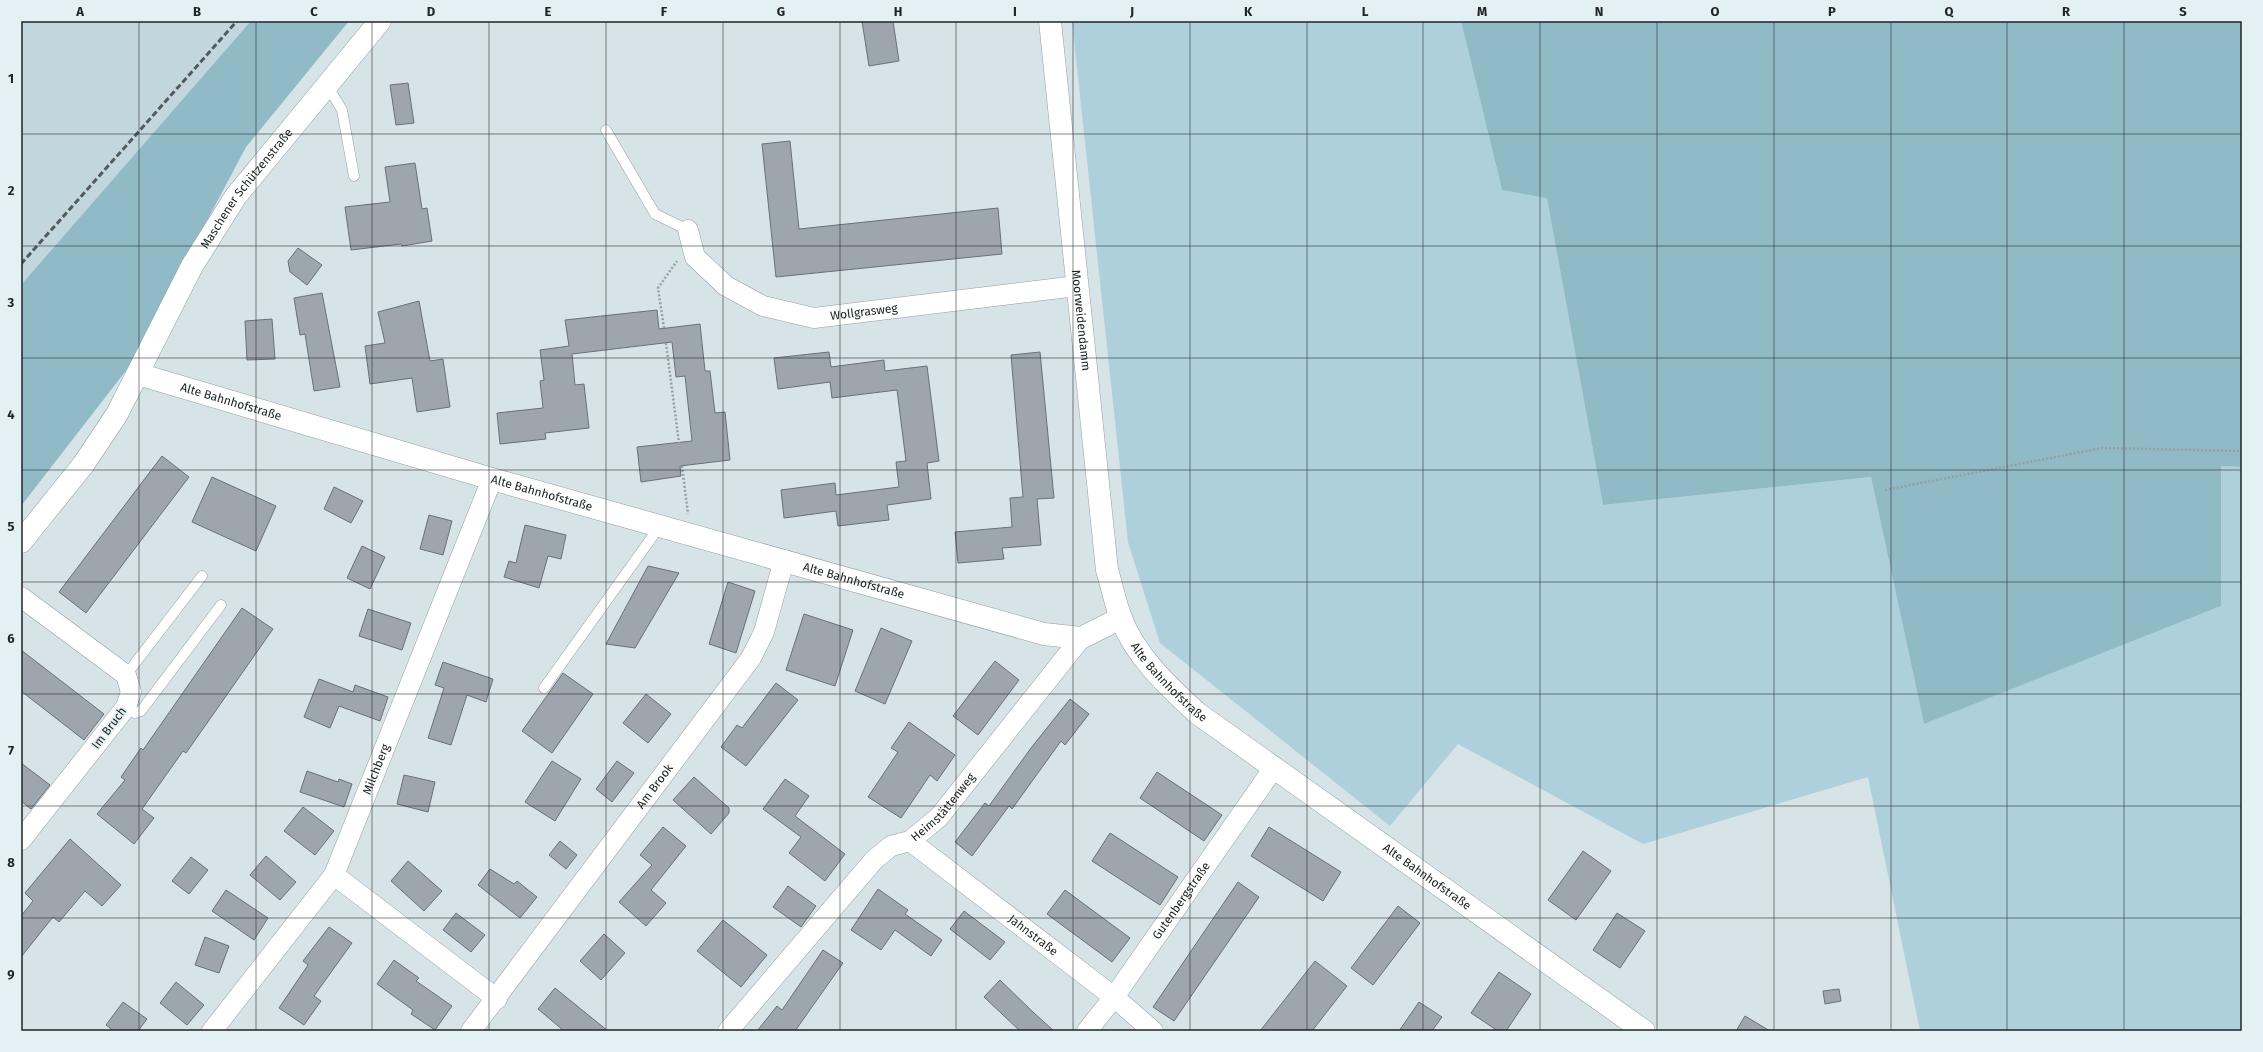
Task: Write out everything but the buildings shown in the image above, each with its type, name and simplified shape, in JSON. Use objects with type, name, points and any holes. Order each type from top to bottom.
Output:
[{"type":"street","name":"Maschener Schützenstraße","points":[[138,374],[170,306],[215,228],[236,196],[380,21]]},
{"type":"street","name":"Moorweidendamm","points":[[1050,21],[1108,570],[1121,618]]},
{"type":"street","points":[[688,230],[695,257]]},
{"type":"street","name":"Wollgrasweg","points":[[695,257],[726,286],[763,306],[814,318],[1077,286]]},
{"type":"street","name":"Alte Bahnhofstraße","points":[[138,374],[492,479],[1044,634],[1081,638]]},
{"type":"street","points":[[21,542],[83,465],[117,414],[138,374]]},
{"type":"street","name":"Milchberg","points":[[212,1031],[334,875],[492,479]]},
{"type":"street","name":"Am Brook","points":[[471,1031],[497,999],[751,658],[764,632],[784,560]]},
{"type":"street","points":[[21,597],[126,675]]},
{"type":"street","name":"Alte Bahnhofstraße","points":[[1121,618],[1135,647],[1166,684],[1197,713],[1273,769],[1644,1031]]},
{"type":"street","points":[[1081,638],[1121,618]]},
{"type":"street","name":"Heimstättenweg","points":[[728,1031],[874,860],[891,846],[910,841],[939,817],[1081,638]]},
{"type":"street","name":"Im Bruch","points":[[21,840],[126,708],[131,692],[126,675]]},
{"type":"street","name":"Gutenbergstraße","points":[[1087,1031],[1114,997],[1273,769]]},
{"type":"street","name":"Jahnstraße","points":[[910,841],[1114,997],[1153,1031]]},
{"type":"street","points":[[334,875],[497,999]]},
{"type":"lane","points":[[327,85],[342,110],[354,176]]},
{"type":"lane","points":[[606,130],[655,214],[688,230]]},
{"type":"lane","points":[[544,688],[660,526]]},
{"type":"lane","points":[[126,675],[202,576]]},
{"type":"lane","points":[[126,708],[135,713],[141,711],[221,605]]},
{"type":"path","points":[[664,328],[658,288],[677,261],[695,257]]},
{"type":"path","points":[[666,343],[680,451]]},
{"type":"path","points":[[1885,490],[2102,448],[2242,451]]},
{"type":"path","points":[[682,466],[691,534]]},
{"type":"shaded area","points":[[21,21],[349,21],[246,147],[131,364],[21,506]]},
{"type":"shaded area","points":[[251,21],[349,21],[246,147],[131,364],[21,506],[21,285]]},
{"type":"shaded area","points":[[1072,21],[1461,21],[1502,190],[1547,197],[1603,505],[1871,477],[1924,724],[2221,606],[2221,466],[2242,467],[2242,1031],[1920,1031],[1868,777],[1643,844],[1458,744],[1390,826],[1160,643],[1128,542]]},
{"type":"shaded area","points":[[1461,21],[2242,21],[2242,467],[2221,466],[2221,606],[1924,724],[1871,477],[1603,505],[1547,198],[1502,190]]},
{"type":"railway","points":[[21,264],[237,21]]}]
